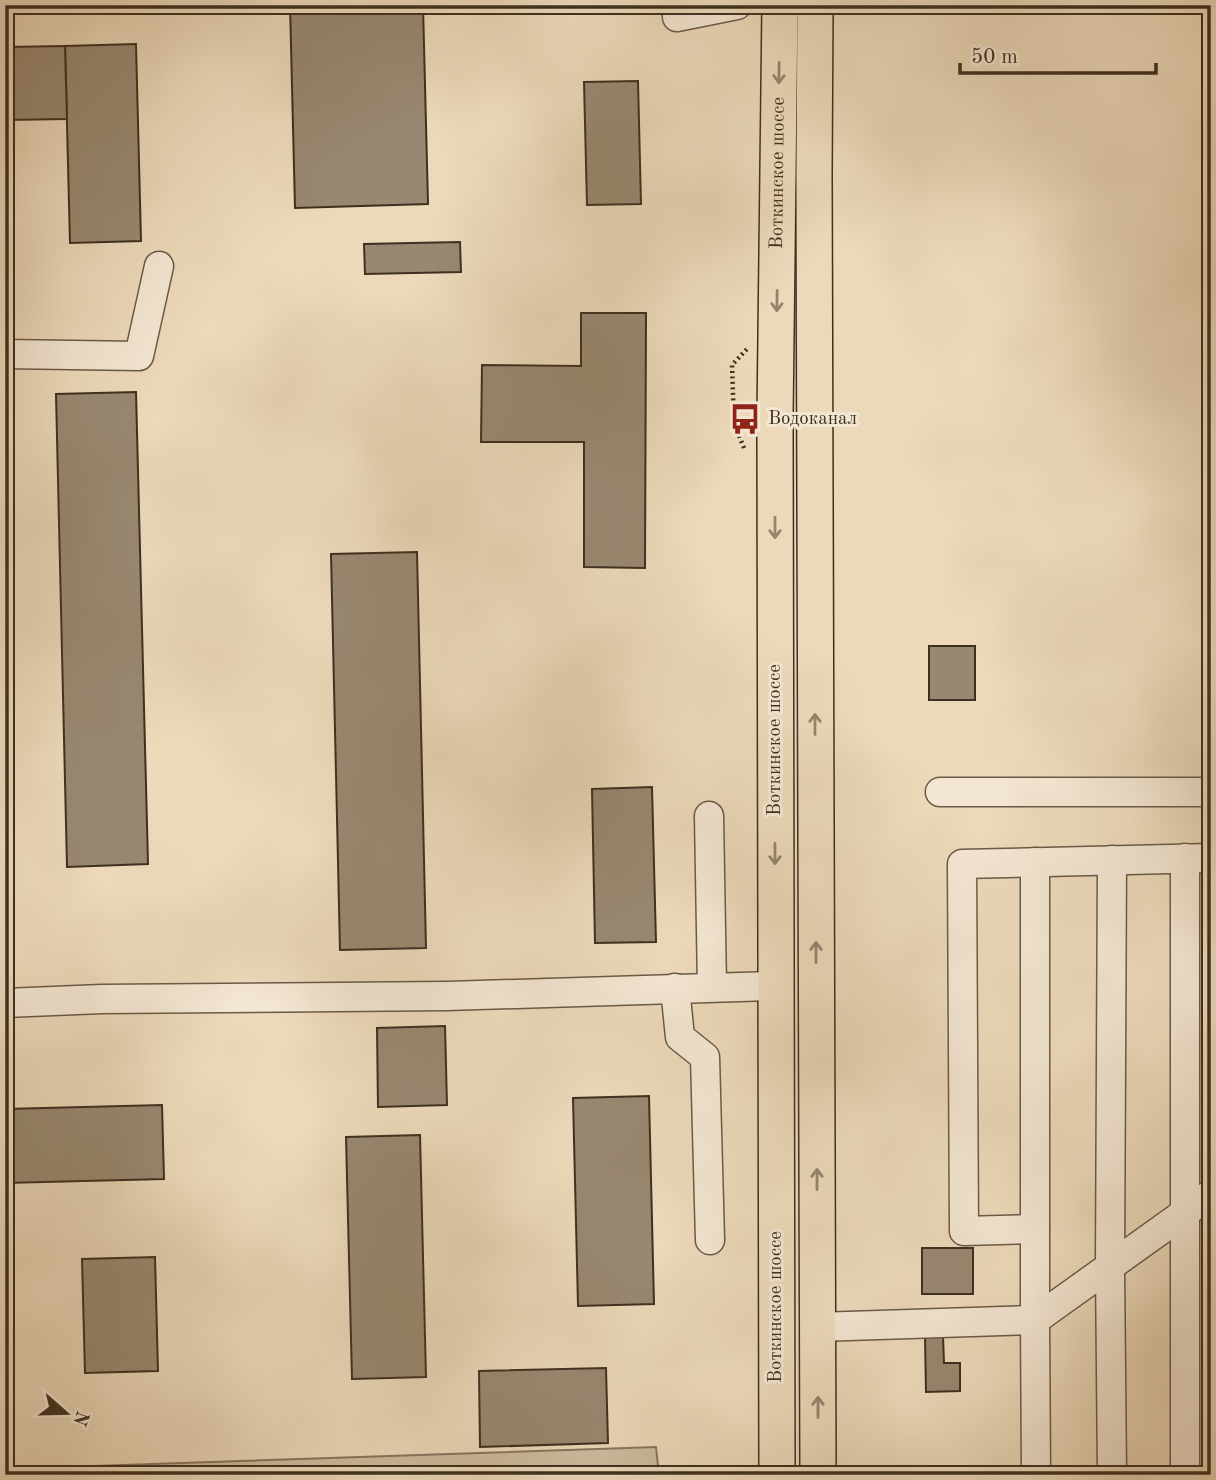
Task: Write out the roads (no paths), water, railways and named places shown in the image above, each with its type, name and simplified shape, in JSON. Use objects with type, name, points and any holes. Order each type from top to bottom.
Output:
[{"type":"main road","name":"Воткинское шоссе","points":[[777,1475],[775,419],[780,5]]},
{"type":"main road","name":"Воткинское шоссе","points":[[815,5],[818,1475]]},
{"type":"lane","points":[[677,5],[677,17],[737,5]]},
{"type":"lane","points":[[5,354],[139,356],[159,265]]},
{"type":"lane","points":[[940,792],[1211,792]]},
{"type":"lane","points":[[709,816],[712,988]]},
{"type":"lane","points":[[1035,1228],[964,1231],[962,864],[1198,858],[1184,1213],[1185,1475]]},
{"type":"lane","points":[[1112,860],[1112,1475]]},
{"type":"lane","points":[[1035,862],[1036,1475]]},
{"type":"lane","points":[[5,1003],[102,999],[447,996],[775,986]]},
{"type":"lane","points":[[675,988],[680,1037],[705,1057],[710,1240]]},
{"type":"lane","points":[[817,1327],[1035,1321],[1211,1194]]},
{"type":"place","name":"Водоканал","points":[[745,419]]}]
